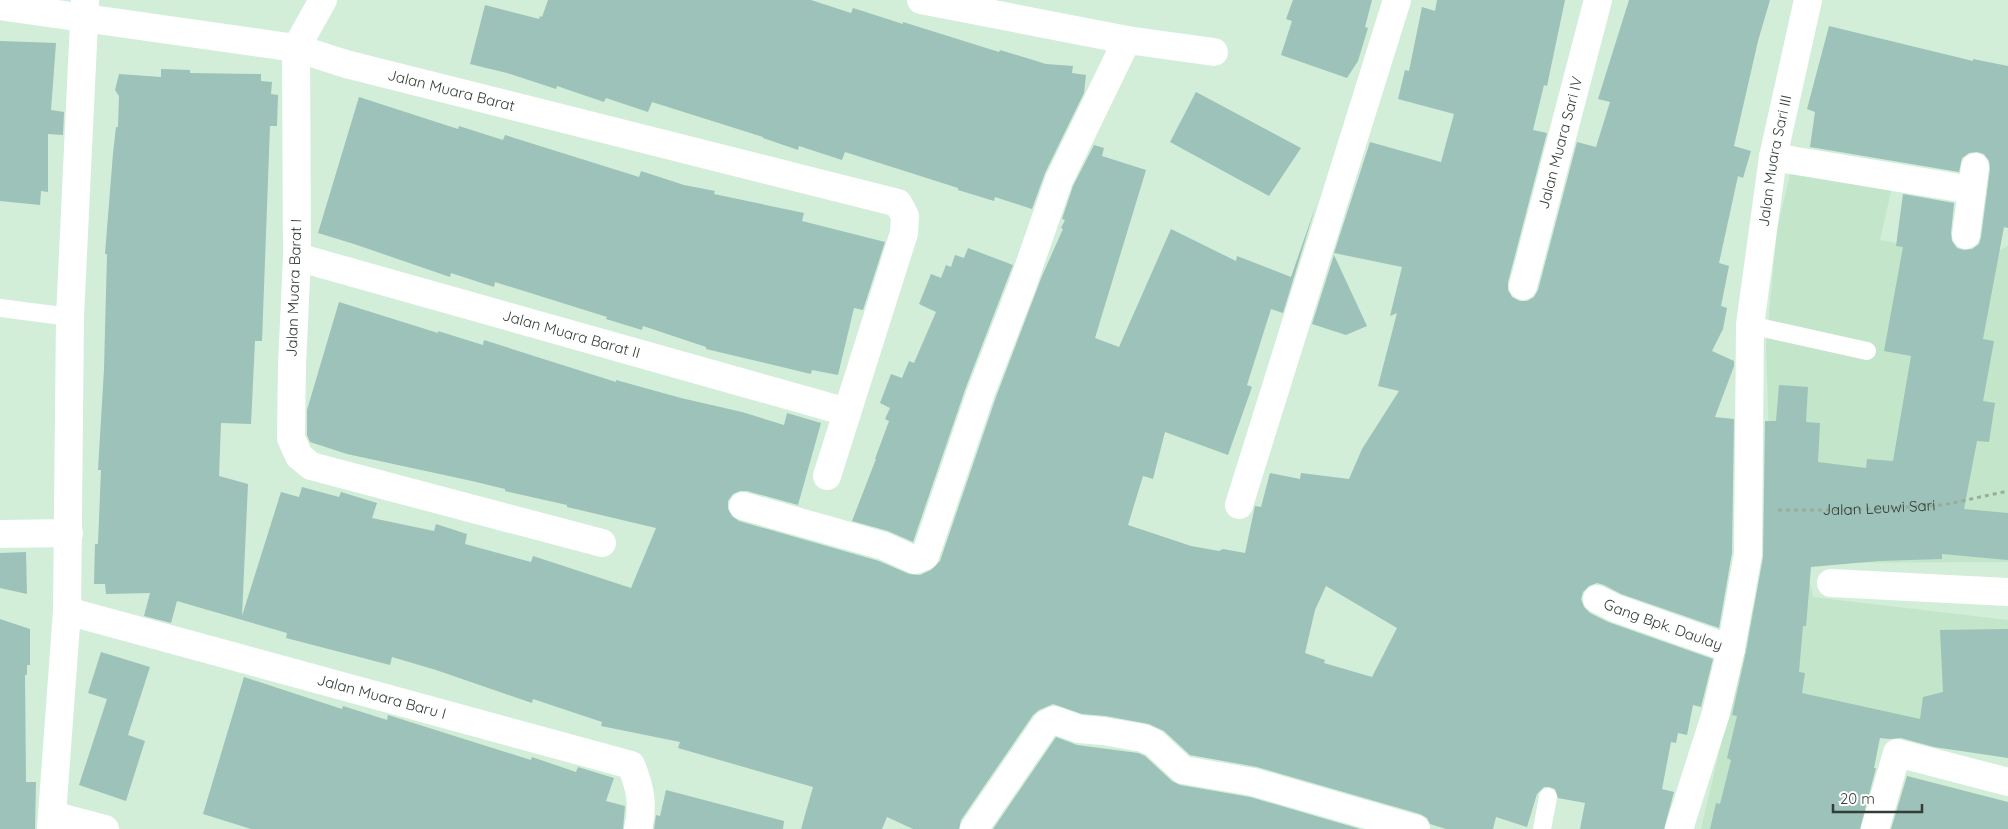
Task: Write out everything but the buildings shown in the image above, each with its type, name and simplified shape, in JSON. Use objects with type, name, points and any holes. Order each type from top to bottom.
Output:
[{"type":"street","points":[[296,48],[323,0]]},
{"type":"street","points":[[922,0],[1127,40],[1214,52]]},
{"type":"street","points":[[1239,505],[1397,0]]},
{"type":"street","name":"Jalan Muara Sari IV","points":[[1523,286],[1598,0]]},
{"type":"street","name":"Jalan Muara Sari III","points":[[1679,829],[1716,713],[1731,649],[1748,554],[1750,510],[1750,325],[1773,157],[1808,0]]},
{"type":"street","name":"Jalan Muara Barat","points":[[0,6],[85,9],[296,48],[356,67],[898,203],[904,216],[904,233],[847,412]]},
{"type":"street","points":[[85,9],[70,316],[70,533],[67,611],[52,822],[105,829]]},
{"type":"street","points":[[743,506],[884,546],[915,560],[924,556],[981,392],[1022,286],[1059,180],[1127,40]]},
{"type":"street","name":"Jalan Muara Barat I","points":[[296,48],[297,257],[291,438],[299,456],[310,466],[602,543]]},
{"type":"street","points":[[1773,157],[1973,179],[1966,235]]},
{"type":"street","name":"Jalan Muara Barat II","points":[[297,257],[847,412]]},
{"type":"street","points":[[827,476],[847,412]]},
{"type":"street","points":[[0,534],[70,533]]},
{"type":"street","points":[[1831,583],[2008,592]]},
{"type":"street","name":"Gang Bpk. Daulay","points":[[1597,599],[1615,608],[1731,649]]},
{"type":"street","name":"Jalan Muara Baru I","points":[[67,611],[631,765],[640,785],[641,816],[638,829]]},
{"type":"street","points":[[974,829],[1046,724],[1054,720],[1079,729],[1143,738],[1154,743],[1183,770],[1253,782],[1416,829]]},
{"type":"street","points":[[1874,829],[1897,753],[2008,782]]},
{"type":"lane","points":[[0,308],[70,316]]},
{"type":"lane","points":[[1750,325],[1867,351]]},
{"type":"lane","points":[[1542,829],[1548,797]]},
{"type":"path","name":"Jalan Leuwi Sari","points":[[1750,510],[1845,510],[1943,506],[2008,492]]},
{"type":"shaded area","points":[[1797,146],[1895,174],[1880,240],[1985,258],[2008,246],[2008,562],[1806,563],[1813,597],[2008,620],[2008,755],[1875,723],[1852,829],[1701,829],[1772,528],[1766,346],[1777,229]]}]
